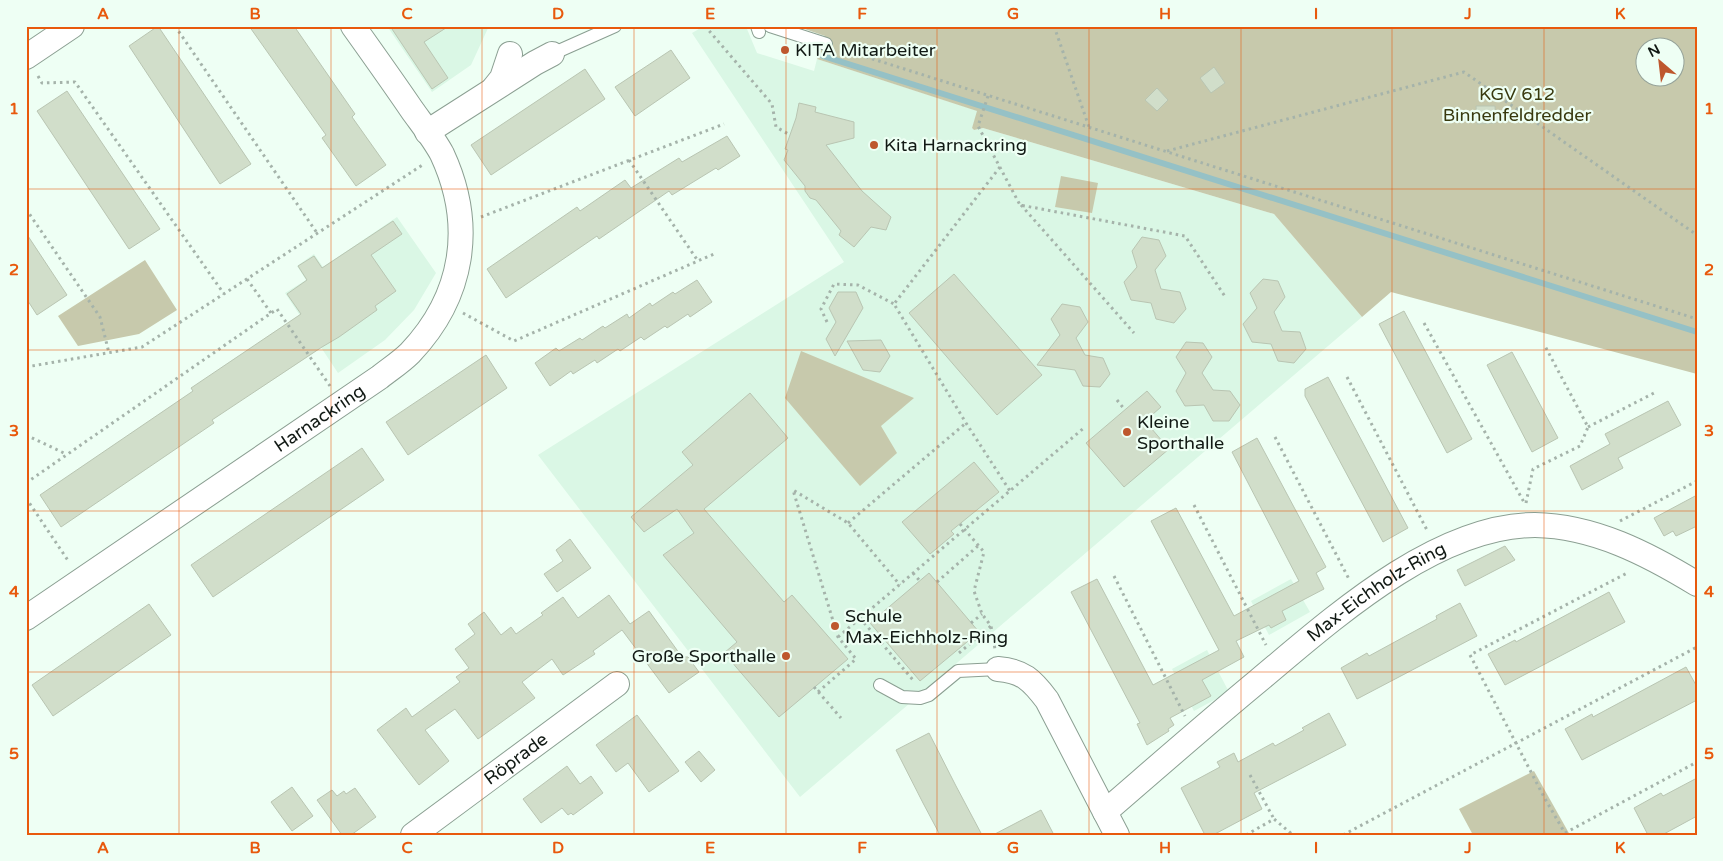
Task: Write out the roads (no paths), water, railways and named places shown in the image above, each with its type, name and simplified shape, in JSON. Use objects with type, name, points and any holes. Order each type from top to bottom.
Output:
[{"type":"street","points":[[32,66],[72,26]]},
{"type":"street","name":"Harnackring","points":[[26,618],[380,377],[409,354],[443,310],[457,266],[461,243],[462,225],[452,179],[441,153],[428,132],[354,26]]},
{"type":"street","points":[[489,92],[502,78],[510,54]]},
{"type":"street","points":[[428,132],[552,54]]},
{"type":"street","name":"Max-Eichholz-Ring","points":[[1105,812],[1194,734],[1317,631],[1397,573],[1437,550],[1472,535],[1509,527],[1535,525],[1596,534],[1653,560],[1697,584]]},
{"type":"street","points":[[998,669],[1012,670],[1023,674],[1036,685],[1046,700],[1117,835]]},
{"type":"street","name":"Röprade","points":[[413,835],[617,684]]},
{"type":"lane","points":[[552,54],[615,26]]},
{"type":"lane","points":[[762,28],[811,44],[826,44]]},
{"type":"lane","points":[[880,685],[902,697],[920,698],[929,695],[958,671],[998,669]]},
{"type":"waterway","points":[[823,56],[1697,332]]},
{"type":"place","name":"KITA Mitarbeiter","points":[[785,50]]},
{"type":"place","name":"Kita Harnackring","points":[[874,145]]},
{"type":"place","name":"Kleine Sporthalle","points":[[1127,432]]},
{"type":"place","name":"Schule Max-Eichholz-Ring","points":[[835,626]]},
{"type":"place","name":"Große Sporthalle","points":[[786,656]]},
{"type":"park label","name":"KGV 612 Binnenfeldredder","points":[[1517,104]]}]
